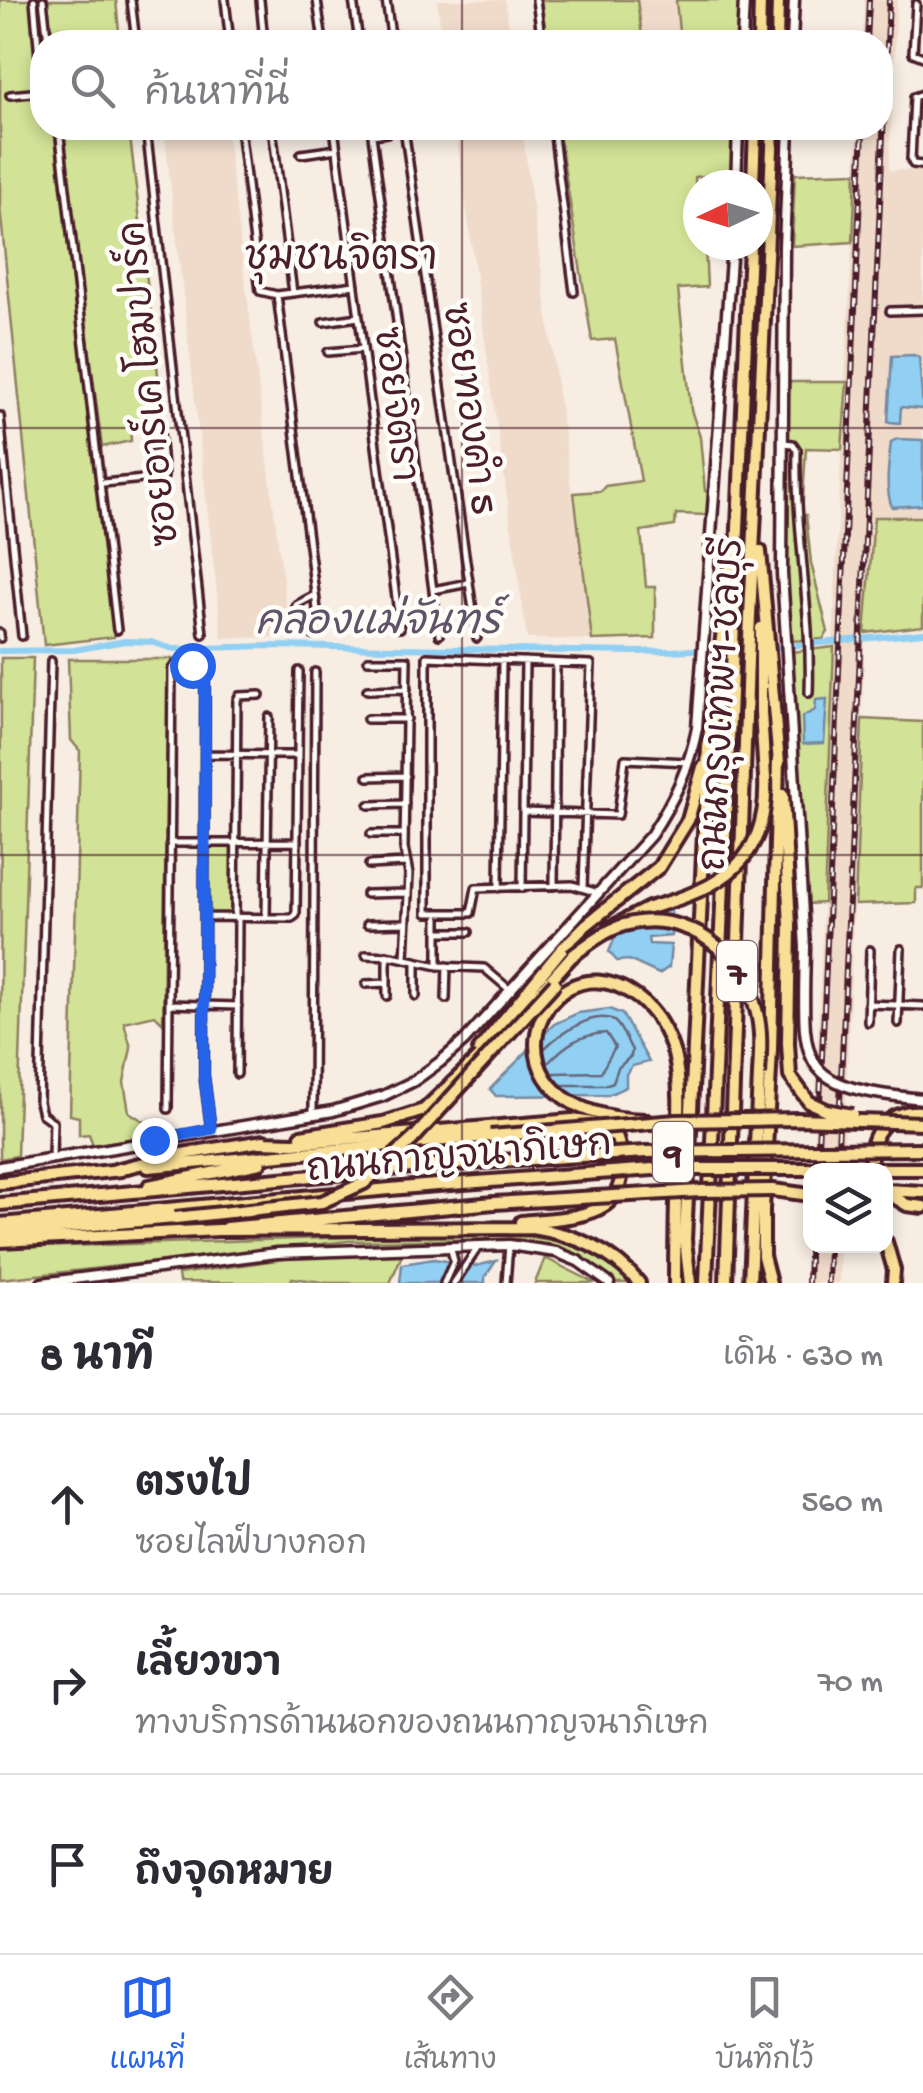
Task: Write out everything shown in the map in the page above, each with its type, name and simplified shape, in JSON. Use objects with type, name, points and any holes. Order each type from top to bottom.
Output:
[{"type":"highway","points":[[759,30],[760,0]]},
{"type":"highway","points":[[777,30],[778,0]]},
{"type":"highway","points":[[754,170],[755,140]]},
{"type":"highway","name":"ถนนกรุงเทพฯ-ชลบุรี","points":[[726,1283],[760,659],[758,520],[773,140]]},
{"type":"highway","name":"ถนนกรุงเทพฯ-ชลบุรี","points":[[706,1283],[749,260]]},
{"type":"highway","points":[[690,1283],[686,1212],[708,747],[739,515]]},
{"type":"highway","points":[[0,1233],[322,1202],[351,1191],[377,1174],[413,1139],[598,938],[639,911],[707,889],[738,865],[760,829],[765,808],[759,637],[764,592],[758,520]]},
{"type":"highway","points":[[760,659],[778,758],[790,926],[790,1076],[809,1102],[826,1110],[878,1121]]},
{"type":"highway","points":[[475,1060],[562,950],[646,879],[669,854],[688,820],[708,747]]},
{"type":"highway","points":[[770,1283],[763,1256],[763,1210],[772,1049],[778,758]]},
{"type":"highway","points":[[116,1170],[176,1155],[412,1116],[436,1102],[570,957],[627,924],[668,923],[705,936],[727,953],[744,976],[758,1018],[750,1283]]},
{"type":"highway","points":[[675,1283],[679,1094],[674,1053],[662,1024],[635,995],[604,982],[582,984],[560,994],[542,1015],[534,1042],[541,1072],[556,1092],[582,1109],[605,1117],[676,1121],[878,1121],[923,1123]]},
{"type":"highway","points":[[871,1163],[870,1152],[881,1127],[900,1112],[923,1112]]},
{"type":"highway","points":[[261,1142],[292,1143],[572,1120],[592,1123],[617,1138],[623,1181],[600,1210],[574,1218],[472,1228]]},
{"type":"highway","points":[[0,1184],[116,1170],[676,1121]]},
{"type":"highway","name":"ถนนกาญจนาภิเษก","points":[[0,1204],[424,1166],[646,1152],[923,1149]]},
{"type":"highway","points":[[134,1192],[161,1182],[298,1154]]},
{"type":"highway","name":"ถนนกาญจนาภิเษก","points":[[0,1224],[654,1169],[923,1168]]},
{"type":"highway","points":[[218,1230],[494,1203],[700,1191],[803,1192]]},
{"type":"highway","points":[[893,1191],[923,1192]]},
{"type":"highway","points":[[893,1195],[908,1205],[923,1207]]},
{"type":"highway","points":[[0,1241],[218,1230],[532,1228],[572,1236],[607,1254],[639,1283]]},
{"type":"highway","points":[[889,1253],[893,1283]]},
{"type":"main road","points":[[743,30],[744,0]]},
{"type":"main road","points":[[793,30],[794,0]]},
{"type":"main road","points":[[737,170],[738,140]]},
{"type":"main road","points":[[788,140],[784,636],[805,947],[804,1028],[814,1066],[837,1084],[853,1090],[923,1099]]},
{"type":"main road","points":[[0,1167],[314,1114],[383,1096],[414,1081],[464,1040],[651,835],[674,801],[690,762],[698,728],[731,260]]},
{"type":"main road","points":[[42,1283],[122,1278],[276,1253],[509,1245],[556,1252],[578,1261],[608,1283]]},
{"type":"street","points":[[34,0],[37,30]]},
{"type":"street","points":[[42,0],[46,30]]},
{"type":"street","points":[[132,0],[135,30]]},
{"type":"street","points":[[225,0],[229,30]]},
{"type":"street","points":[[260,0],[263,30]]},
{"type":"street","points":[[317,0],[321,30]]},
{"type":"street","points":[[353,0],[357,30]]},
{"type":"street","points":[[386,0],[390,30]]},
{"type":"street","points":[[536,0],[540,30]]},
{"type":"street","points":[[916,4],[913,53],[923,57]]},
{"type":"street","points":[[10,96],[30,94]]},
{"type":"street","points":[[923,94],[914,96],[912,160],[913,164],[923,164]]},
{"type":"street","points":[[61,140],[117,630]]},
{"type":"street","name":"ซอยอาร์เค โฮมปาร์ค","points":[[147,140],[204,634]]},
{"type":"street","points":[[241,140],[260,291],[277,295],[354,285]]},
{"type":"street","points":[[274,140],[293,292]]},
{"type":"street","name":"ซอยจิตรา","points":[[336,140],[400,628]]},
{"type":"street","points":[[373,140],[439,634]]},
{"type":"street","name":"ซอยทองคำ 5","points":[[406,140],[477,638]]},
{"type":"street","points":[[555,140],[574,292]]},
{"type":"street","points":[[301,154],[337,149]]},
{"type":"street","points":[[277,295],[317,610],[312,635]]},
{"type":"street","points":[[890,311],[923,310]]},
{"type":"street","points":[[323,322],[359,317]]},
{"type":"street","points":[[328,352],[363,348]]},
{"type":"street","points":[[382,370],[401,360]]},
{"type":"street","points":[[0,416],[22,636]]},
{"type":"street","points":[[102,483],[164,477],[160,432]]},
{"type":"street","points":[[783,443],[793,444],[797,450],[809,693]]},
{"type":"street","points":[[150,455],[162,454]]},
{"type":"street","points":[[433,590],[469,583]]},
{"type":"street","points":[[296,619],[296,605],[313,596]]},
{"type":"street","points":[[583,888],[590,664],[427,657],[427,913],[471,913],[476,888],[572,884],[583,888],[598,893]]},
{"type":"street","points":[[368,660],[407,660],[404,834],[409,874],[404,958]]},
{"type":"street","points":[[499,888],[502,660]]},
{"type":"street","points":[[522,888],[525,661]]},
{"type":"street","points":[[51,662],[39,1102],[42,1114],[53,1122],[52,1157]]},
{"type":"street","points":[[554,886],[556,662]]},
{"type":"street","points":[[168,1109],[172,669],[176,665],[198,665],[205,674],[204,1075],[211,1129]]},
{"type":"street","points":[[205,917],[296,915],[299,671]]},
{"type":"street","points":[[314,1114],[315,672]]},
{"type":"street","points":[[367,690],[407,688]]},
{"type":"street","points":[[237,1074],[237,697],[260,695]]},
{"type":"street","points":[[266,918],[268,717]]},
{"type":"street","points":[[368,719],[408,719]]},
{"type":"street","points":[[205,754],[298,755]]},
{"type":"street","points":[[523,812],[620,813],[625,759],[690,762]]},
{"type":"street","points":[[368,777],[406,776]]},
{"type":"street","points":[[369,805],[405,804]]},
{"type":"street","points":[[371,834],[404,834]]},
{"type":"street","points":[[170,844],[297,842]]},
{"type":"street","points":[[369,865],[405,864]]},
{"type":"street","points":[[366,894],[406,893]]},
{"type":"street","points":[[438,918],[438,966]]},
{"type":"street","points":[[367,924],[406,923]]},
{"type":"street","points":[[438,932],[469,932]]},
{"type":"street","points":[[898,1023],[901,949]]},
{"type":"street","points":[[868,1022],[870,950]]},
{"type":"street","points":[[366,955],[387,955],[438,966],[484,968],[510,990]]},
{"type":"street","points":[[387,955],[388,996]]},
{"type":"street","points":[[416,961],[416,996]]},
{"type":"street","points":[[446,966],[446,998]]},
{"type":"street","points":[[366,984],[387,983]]},
{"type":"street","points":[[169,1004],[238,1006]]},
{"type":"street","points":[[868,1004],[923,1006]]},
{"type":"street","points":[[506,1283],[509,1245]]},
{"type":"street","points":[[444,1283],[454,1260],[450,1246]]},
{"type":"street","points":[[454,1283],[479,1246]]},
{"type":"shaded area","points":[[437,0],[505,0],[509,30],[441,30]]},
{"type":"shaded area","points":[[637,0],[676,0],[679,30],[641,30]]},
{"type":"shaded area","points":[[864,0],[897,0],[893,85],[893,30],[863,30]]},
{"type":"shaded area","points":[[165,140],[228,140],[290,637],[222,638]]},
{"type":"shaded area","points":[[457,140],[524,140],[592,640],[527,639]]},
{"type":"shaded area","points":[[857,140],[890,140],[889,170],[923,170],[923,517],[875,517],[865,633],[843,1163],[813,1163],[838,518]]},
{"type":"shaded area","points":[[810,1253],[840,1253],[839,1283],[809,1283]]},
{"type":"green space","points":[[0,0],[40,0],[44,30],[30,30],[30,140],[55,140],[94,465],[101,489],[114,637],[44,645],[0,207]]},
{"type":"green space","points":[[45,0],[116,0],[119,30],[49,30]]},
{"type":"green space","points":[[541,0],[637,0],[641,30],[545,30]]},
{"type":"green space","points":[[676,0],[741,0],[740,30],[679,30]]},
{"type":"green space","points":[[63,140],[130,140],[163,417],[130,421],[131,441],[102,447]]},
{"type":"green space","points":[[560,140],[734,140],[733,170],[683,170],[683,260],[706,260],[707,287],[678,289],[691,410],[700,437],[705,491],[711,493],[708,515],[676,514],[675,526],[641,531],[646,587],[655,587],[655,638],[592,640],[574,493],[641,481],[615,339],[592,341]]},
{"type":"green space","points":[[856,172],[853,242],[792,246],[795,174]]},
{"type":"green space","points":[[789,382],[847,382],[842,449],[806,448],[802,515],[806,515],[811,563],[828,632],[823,639],[790,641],[786,586]]},
{"type":"green space","points":[[874,517],[923,517],[923,626],[865,633]]},
{"type":"green space","points":[[834,647],[824,903],[808,904],[791,652]]},
{"type":"green space","points":[[1,658],[33,658],[17,1156],[0,1159]]},
{"type":"green space","points":[[68,659],[177,659],[168,671],[163,1023],[155,1015],[124,1022],[131,1048],[124,1082],[129,1112],[151,1126],[153,1135],[93,1145],[89,1134],[79,1135],[79,1117],[70,1115],[80,751],[71,740]]},
{"type":"green space","points":[[862,719],[923,722],[923,888],[916,888],[916,903],[855,905]]},
{"type":"green space","points":[[209,846],[233,846],[233,915],[208,914]]},
{"type":"green space","points":[[456,1234],[528,1236],[572,1246],[613,1267],[633,1283],[614,1283],[581,1258],[554,1246],[520,1239],[348,1241],[0,1279],[0,1248]]},
{"type":"green space","points":[[402,1255],[390,1283],[329,1283],[292,1278],[291,1283],[179,1282],[178,1274],[291,1258]]},
{"type":"green space","points":[[545,1258],[595,1283],[535,1283]]},
{"type":"water","points":[[892,356],[919,357],[923,409],[901,407],[900,423],[888,422]]},
{"type":"water","points":[[923,440],[923,505],[892,507],[888,467],[891,442]]},
{"type":"water","points":[[827,699],[824,743],[803,744],[802,717],[815,710],[816,700]]},
{"type":"water","points":[[661,903],[671,908],[671,936],[648,938],[649,944],[671,945],[669,967],[659,974],[629,960],[617,961],[609,952],[615,937]]},
{"type":"water","points":[[609,1009],[622,1014],[649,1062],[632,1066],[626,1074],[626,1087],[608,1095],[496,1096],[490,1089],[554,1024],[578,1013]]},
{"type":"water","points":[[434,1259],[476,1266],[496,1261],[485,1283],[400,1283],[402,1264]]},
{"type":"waterway","points":[[769,648],[923,633]]},
{"type":"waterway","name":"คลองแม่จันทร์","points":[[0,651],[74,650],[125,641],[151,642],[173,649],[269,646],[637,652],[752,648]]},
{"type":"railway","points":[[868,30],[869,0]]},
{"type":"railway","points":[[888,30],[889,0]]},
{"type":"railway","points":[[817,1163],[862,140]]},
{"type":"railway","points":[[837,1163],[883,140]]},
{"type":"railway","points":[[808,1283],[809,1253]]},
{"type":"railway","points":[[828,1283],[829,1253]]},
{"type":"district","name":"ชุมชนจิตรา","points":[[341,255]]},
{"type":"route","points":[[154,1140],[211,1129],[204,1075],[205,674],[201,666],[192,665]]}]
